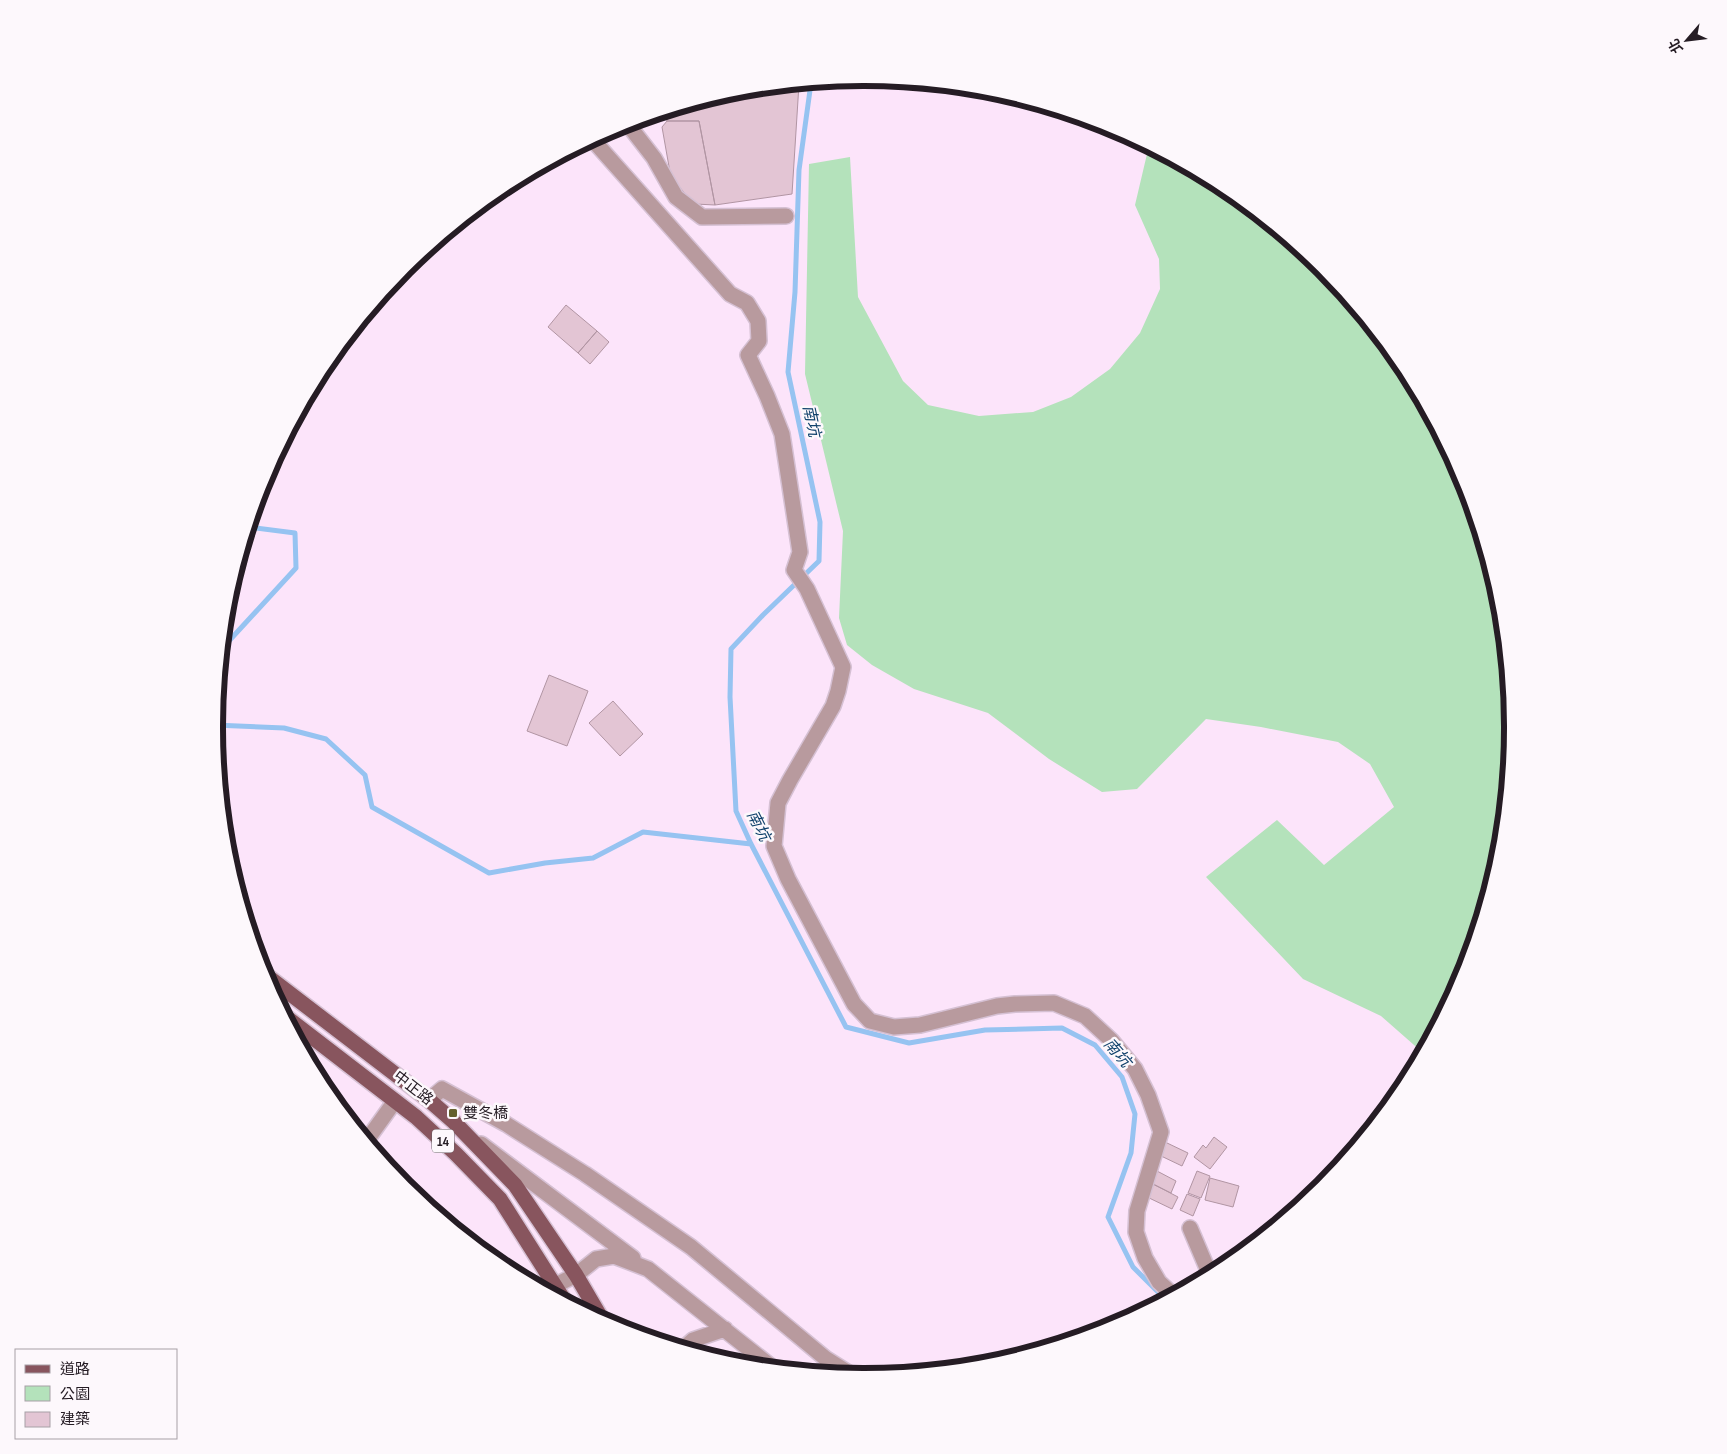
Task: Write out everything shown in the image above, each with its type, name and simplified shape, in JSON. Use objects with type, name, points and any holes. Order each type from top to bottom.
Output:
[{"type":"main road","name":"中正路","points":[[278,985],[429,1100],[460,1128],[515,1185],[576,1275],[596,1309]]},
{"type":"main road","name":"中正路","points":[[298,1026],[416,1117],[456,1154],[500,1199],[559,1290]]},
{"type":"street","points":[[632,130],[654,158],[676,197],[702,217],[786,216]]},
{"type":"street","points":[[597,144],[730,294],[747,304],[758,321],[759,341],[748,355],[782,434],[800,552],[794,570],[807,588],[843,666],[833,706],[778,803],[774,846],[788,879],[854,1004],[870,1021],[894,1027],[920,1026],[997,1006],[1054,1003],[1085,1016],[1111,1040],[1135,1070],[1148,1095],[1161,1132],[1137,1211],[1136,1232],[1145,1258],[1160,1282],[1168,1290]]},
{"type":"street","points":[[429,1100],[442,1089],[506,1124],[585,1174],[691,1246],[825,1358],[839,1367]]},
{"type":"street","points":[[370,1135],[395,1101]]},
{"type":"street","points":[[460,1128],[648,1269],[762,1359]]},
{"type":"street","points":[[1190,1228],[1207,1268]]},
{"type":"street","points":[[556,1286],[576,1275],[596,1259],[614,1256],[648,1269]]},
{"type":"street","points":[[689,1343],[693,1340],[725,1329]]},
{"type":"green space","points":[[1148,153],[1184,172],[1254,219],[1317,274],[1345,305],[1372,337],[1418,407],[1438,444],[1470,521],[1492,602],[1499,643],[1504,727],[1499,811],[1492,852],[1470,933],[1438,1010],[1417,1048],[1381,1016],[1303,979],[1206,877],[1277,820],[1324,865],[1394,807],[1370,764],[1338,742],[1261,727],[1206,719],[1137,789],[1102,792],[1049,759],[988,713],[914,689],[872,665],[847,645],[839,618],[843,531],[805,374],[809,164],[850,157],[858,297],[903,381],[928,405],[979,416],[1033,412],[1071,397],[1110,369],[1140,333],[1160,289],[1159,259],[1135,205]]},
{"type":"building","points":[[799,90],[792,194],[715,205],[699,121],[667,121],[666,118],[698,108],[738,99]]},
{"type":"building","points":[[667,121],[699,121],[715,205],[695,204],[671,178],[662,127]]},
{"type":"building","points":[[566,305],[597,331],[578,353],[548,327]]},
{"type":"building","points":[[597,331],[609,342],[590,364],[578,353]]},
{"type":"building","points":[[549,675],[588,691],[567,746],[527,731]]},
{"type":"building","points":[[613,701],[643,734],[620,756],[589,723]]},
{"type":"building","points":[[1214,1137],[1227,1147],[1210,1169],[1194,1157],[1203,1145],[1206,1148]]},
{"type":"building","points":[[1165,1142],[1188,1153],[1182,1166],[1159,1155]]},
{"type":"building","points":[[1157,1171],[1176,1181],[1171,1193],[1151,1183]]},
{"type":"building","points":[[1197,1171],[1210,1176],[1201,1198],[1188,1193]]},
{"type":"building","points":[[1210,1178],[1239,1186],[1233,1207],[1205,1200]]},
{"type":"building","points":[[1151,1183],[1178,1197],[1172,1209],[1145,1196]]},
{"type":"building","points":[[1187,1194],[1200,1199],[1193,1216],[1180,1210]]},
{"type":"waterway","name":"南坑","points":[[810,89],[799,170],[795,292],[788,372],[820,522],[819,561],[731,649],[730,697],[736,811],[751,844],[846,1027],[909,1043],[985,1030],[1062,1028],[1095,1045],[1122,1077],[1135,1114],[1131,1153],[1108,1217],[1133,1267],[1161,1295]]},
{"type":"waterway","points":[[228,642],[296,568],[295,533],[255,528]]},
{"type":"waterway","points":[[223,725],[284,728],[326,739],[365,775],[372,807],[489,873],[545,863],[593,858],[643,832],[751,844]]},
{"type":"place","name":"雙冬橋","points":[[453,1113]]}]
